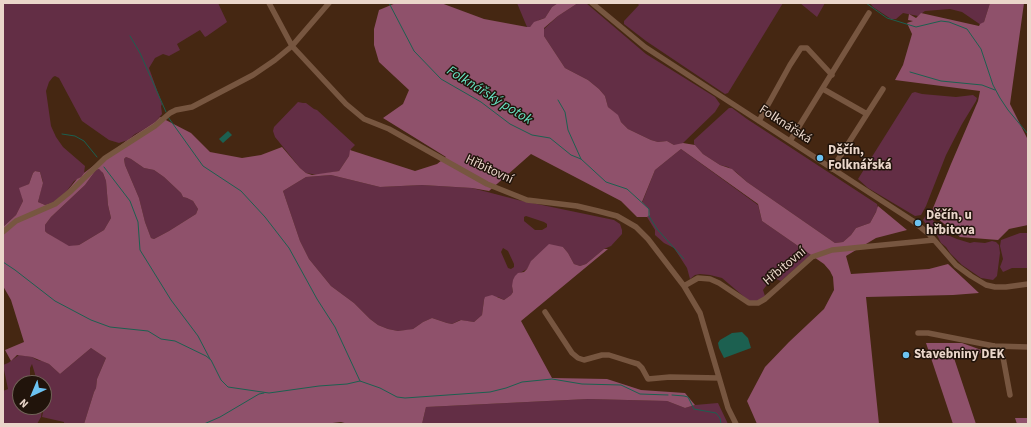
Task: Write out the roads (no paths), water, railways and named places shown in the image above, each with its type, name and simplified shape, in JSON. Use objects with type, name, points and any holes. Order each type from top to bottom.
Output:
[{"type":"street","name":"Hřbitovní","points":[[269,3],[292,46],[346,104],[364,119],[389,129],[487,184],[527,200],[577,206],[617,216],[636,227],[648,239],[684,286],[700,313],[728,408],[736,424]]},
{"type":"street","points":[[3,232],[16,221],[55,204],[72,192],[105,158],[155,126],[170,113],[176,110],[192,107],[253,75],[275,60],[292,46],[329,3]]},
{"type":"street","name":"Folknářská","points":[[592,3],[645,47],[913,221],[934,240],[956,265],[971,276],[982,283],[991,286],[1003,287],[1028,284]]},
{"type":"street","points":[[790,141],[824,89],[869,13]]},
{"type":"street","points":[[759,121],[801,48],[807,48],[832,76]]},
{"type":"street","points":[[824,89],[867,114]]},
{"type":"street","points":[[832,169],[883,89]]},
{"type":"street","name":"Hřbitovní","points":[[684,286],[698,278],[710,279],[719,283],[749,303],[758,303],[765,299],[812,257],[832,250],[934,240]]},
{"type":"street","points":[[545,312],[572,352],[578,358],[584,360],[602,355],[609,355],[638,364],[648,379],[670,377],[719,378]]},
{"type":"street","points":[[918,333],[928,333],[994,346],[1028,347]]},
{"type":"street","points":[[994,346],[1003,357],[1010,395]]},
{"type":"water","points":[[228,131],[232,135],[223,143],[219,139]]},
{"type":"water","points":[[742,332],[748,338],[751,348],[724,358],[719,348],[718,343],[720,340],[732,333]]},
{"type":"waterway","name":"Folknářský potok","points":[[389,3],[414,51],[441,79],[481,102],[510,124],[532,135],[550,138],[571,155],[581,159],[606,182],[627,189],[649,209],[649,216],[657,229],[684,259]]},
{"type":"waterway","points":[[866,3],[887,18],[916,27],[941,21],[949,22],[967,29],[981,49],[993,85],[1000,98],[1028,134]]},
{"type":"waterway","points":[[130,36],[140,53],[166,112]]},
{"type":"waterway","points":[[910,72],[941,81],[982,85],[995,90]]},
{"type":"waterway","points":[[558,100],[565,112],[568,130],[581,159]]},
{"type":"waterway","points":[[168,117],[203,166],[241,191],[265,217],[289,248],[317,299],[335,327],[360,381]]},
{"type":"waterway","points":[[62,134],[75,136],[84,141],[97,157]]},
{"type":"waterway","points":[[104,167],[130,201],[138,222],[140,250],[171,300],[198,336],[210,359]]},
{"type":"waterway","points":[[3,262],[55,301],[91,320],[110,327],[148,331],[161,339],[175,341],[206,356],[211,360],[221,380],[228,387],[269,393],[319,386],[347,384],[360,381],[380,388],[397,397],[405,398],[490,392],[522,382],[552,379],[582,384],[621,385],[640,394],[668,395]]},
{"type":"waterway","points":[[204,424],[220,417],[259,394],[264,393]]},
{"type":"waterway","points":[[672,395],[688,397],[694,409],[716,413],[720,418],[721,424]]},
{"type":"place","name":"Děčín, Folknářská","points":[[820,158]]},
{"type":"place","name":"Děčín, u hřbitova","points":[[918,223]]},
{"type":"place","name":"Stavebniny DEK","points":[[906,355]]}]
